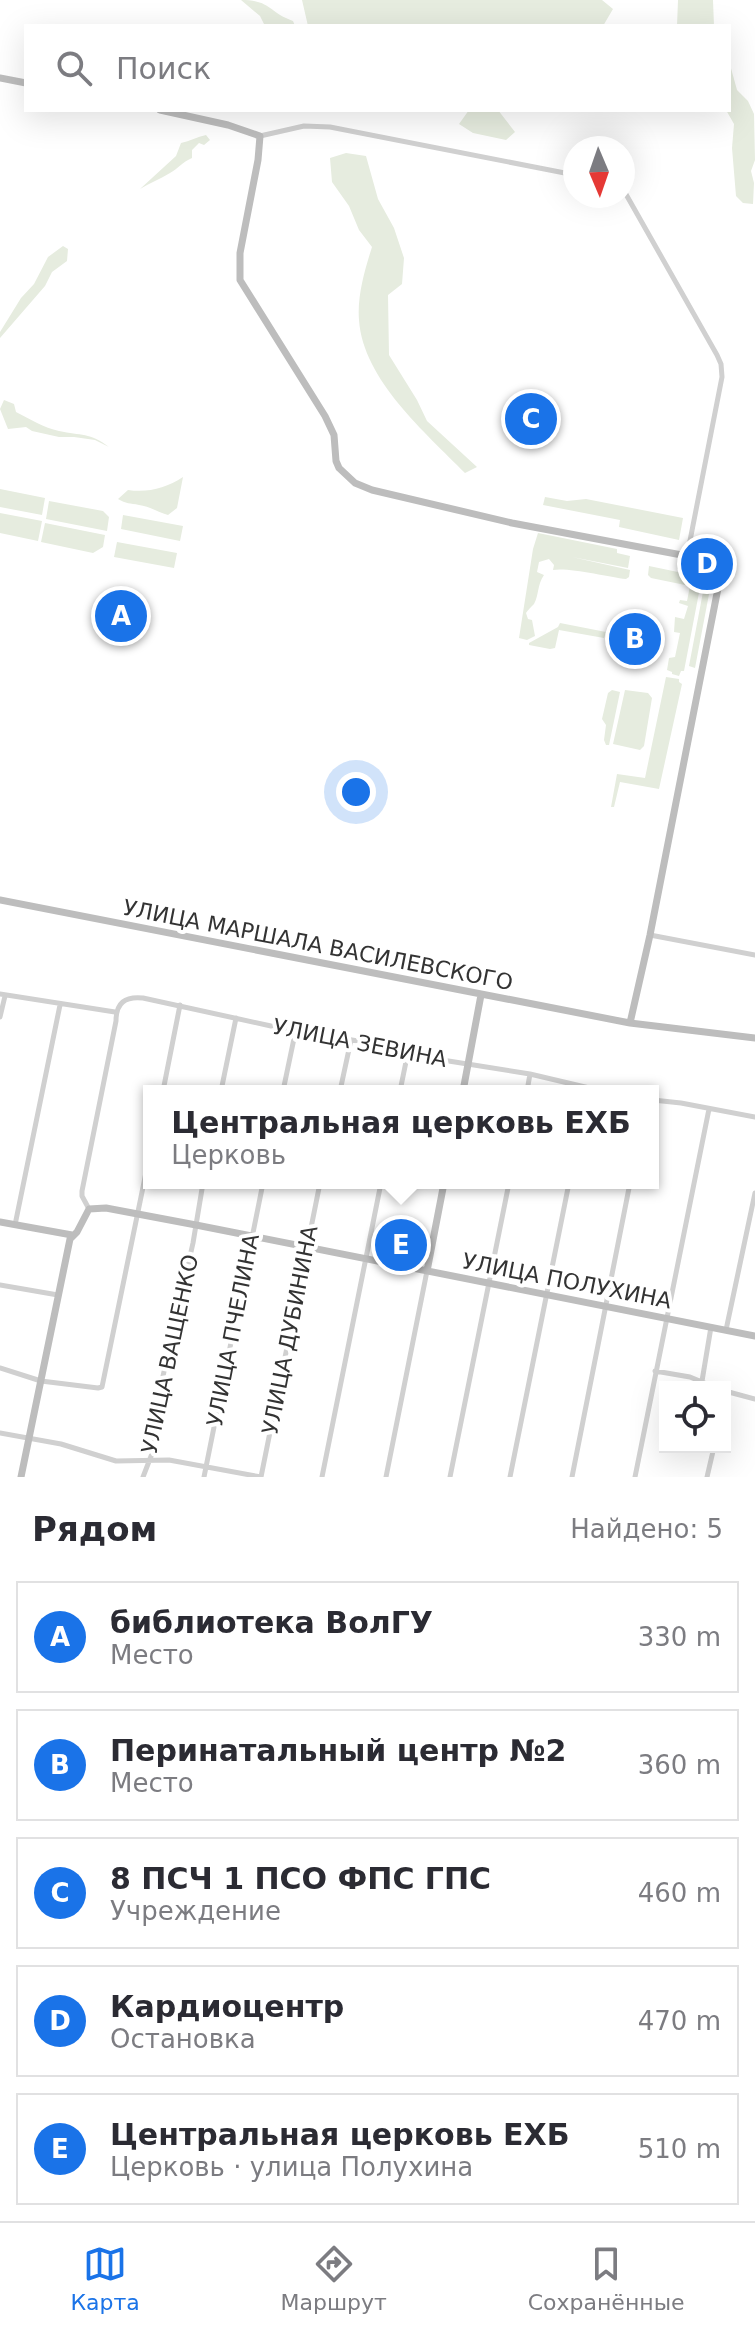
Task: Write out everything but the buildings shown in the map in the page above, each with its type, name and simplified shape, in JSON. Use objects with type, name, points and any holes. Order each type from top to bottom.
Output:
[{"type":"street","points":[[0,78],[24,83]]},
{"type":"street","points":[[169,112],[228,125],[260,136],[322,125],[563,173]]},
{"type":"street","points":[[260,136],[239,260],[240,280],[325,416],[334,435],[337,464],[345,474],[355,483],[383,493],[512,523],[721,565],[650,935],[630,1023]]},
{"type":"street","points":[[634,208],[717,355],[722,371],[687,556]]},
{"type":"street","name":"УЛИЦА МАРШАЛА ВАСИЛЕВСКОГО","points":[[0,900],[630,1023],[755,1038]]},
{"type":"street","points":[[650,935],[755,955]]},
{"type":"street","points":[[0,1017],[2,995],[115,1012],[116,1021],[82,1191],[89,1209],[77,1232],[72,1235],[0,1222]]},
{"type":"street","points":[[464,1085],[481,995]]},
{"type":"street","name":"УЛИЦА ЗЕВИНА","points":[[115,1012],[126,999],[137,997],[530,1074],[570,1085]]},
{"type":"street","points":[[15,1225],[60,1005]]},
{"type":"street","points":[[164,1085],[180,1005]]},
{"type":"street","points":[[222,1085],[236,1018]]},
{"type":"street","points":[[284,1085],[296,1029]]},
{"type":"street","points":[[341,1085],[351,1040]]},
{"type":"street","points":[[401,1085],[408,1052]]},
{"type":"street","points":[[528,1085],[530,1074]]},
{"type":"street","points":[[659,1101],[755,1117]]},
{"type":"street","points":[[635,1477],[709,1109]]},
{"type":"street","points":[[0,1368],[41,1381],[100,1388],[143,1186]]},
{"type":"street","name":"УЛИЦА ВАЩЕНКО","points":[[143,1477],[155,1446],[154,1416],[202,1189]]},
{"type":"street","name":"УЛИЦА ПЧЕЛИНА","points":[[204,1477],[262,1189]]},
{"type":"street","name":"УЛИЦА ДУБИНИНА","points":[[261,1477],[319,1189]]},
{"type":"street","points":[[322,1477],[380,1189]]},
{"type":"street","points":[[386,1477],[443,1189]]},
{"type":"street","points":[[450,1477],[508,1189]]},
{"type":"street","points":[[510,1477],[568,1189]]},
{"type":"street","points":[[572,1477],[629,1189]]},
{"type":"street","points":[[726,1330],[755,1193]]},
{"type":"street","name":"УЛИЦА ПОЛУХИНА","points":[[89,1209],[106,1208],[196,1225],[755,1336]]},
{"type":"street","points":[[21,1477],[72,1235]]},
{"type":"street","points":[[0,1285],[58,1295]]},
{"type":"street","points":[[655,1371],[702,1381],[711,1327]]},
{"type":"street","points":[[731,1393],[755,1399]]},
{"type":"street","points":[[0,1433],[84,1450],[116,1461],[169,1460],[261,1477]]},
{"type":"street","points":[[707,1477],[713,1453]]},
{"type":"shaded area","points":[[241,0],[264,4],[294,24],[264,24],[260,16]]},
{"type":"shaded area","points":[[302,0],[602,0],[613,9],[604,24],[308,24]]},
{"type":"shaded area","points":[[678,0],[713,0],[714,24],[677,24]]},
{"type":"shaded area","points":[[731,68],[737,90],[748,101],[754,114],[753,204],[743,203],[736,196],[732,148],[734,124],[727,112],[731,112]]},
{"type":"shaded area","points":[[468,112],[500,112],[515,132],[506,140],[473,133],[459,124]]},
{"type":"shaded area","points":[[206,135],[210,140],[204,145],[199,143],[192,150],[192,158],[140,189],[176,156],[181,143]]},
{"type":"shaded area","points":[[346,153],[366,156],[378,199],[394,228],[404,258],[402,284],[388,295],[389,355],[427,421],[477,467],[465,473],[399,404],[372,364],[363,342],[359,302],[372,247],[332,182],[330,158]]},
{"type":"shaded area","points":[[63,246],[68,249],[67,261],[52,272],[45,286],[0,338],[0,332],[21,298],[34,284],[48,257]]},
{"type":"shaded area","points":[[4,400],[14,404],[16,412],[42,426],[91,437],[109,447],[95,440],[59,437],[26,427],[8,429],[0,409]]},
{"type":"shaded area","points":[[183,477],[177,508],[168,515],[118,499],[128,490],[157,489]]},
{"type":"shaded area","points":[[0,489],[45,498],[42,515],[0,507]]},
{"type":"shaded area","points":[[545,497],[567,501],[586,499],[683,518],[679,540],[619,527],[620,520],[543,505]]},
{"type":"shaded area","points":[[49,501],[103,511],[109,517],[107,531],[46,519]]},
{"type":"shaded area","points":[[0,513],[42,521],[38,541],[0,533]]},
{"type":"shaded area","points":[[123,515],[183,526],[180,541],[121,529]]},
{"type":"shaded area","points":[[45,523],[105,535],[103,547],[93,553],[41,542]]},
{"type":"shaded area","points":[[538,533],[617,549],[617,553],[630,556],[628,568],[572,557],[630,570],[626,579],[553,570],[554,565],[549,559],[539,562],[537,572],[544,575],[534,604],[526,613],[532,620],[535,636],[527,640],[519,638]]},
{"type":"shaded area","points":[[117,542],[177,553],[174,568],[114,557]]},
{"type":"shaded area","points":[[679,560],[708,567],[713,573],[695,668],[689,666],[706,576],[677,569]]},
{"type":"shaded area","points":[[649,566],[702,577],[684,671],[679,676],[667,670],[669,658],[675,657],[680,633],[674,632],[675,617],[684,619],[688,606],[679,603],[680,600],[687,601],[690,586],[651,578],[648,575]]},
{"type":"shaded area","points":[[560,623],[606,632],[604,638],[559,630],[555,648],[529,645]]},
{"type":"shaded area","points":[[666,677],[679,679],[682,684],[659,789],[620,782],[614,807],[611,807],[617,774],[645,778]]},
{"type":"shaded area","points":[[612,690],[620,692],[609,745],[606,745],[606,725],[602,719],[608,693]]},
{"type":"shaded area","points":[[625,690],[648,693],[652,698],[644,746],[640,750],[613,744]]},
{"type":"place","name":"8 ПСЧ 1 ПСО ФПС ГПС","points":[[531,419]]},
{"type":"place","name":"Кардиоцентр","points":[[707,564]]},
{"type":"place","name":"библиотека ВолГУ","points":[[121,616]]},
{"type":"place","name":"Перинатальный центр №2","points":[[635,639]]},
{"type":"place","name":"Центральная церковь ЕХБ","points":[[401,1245]]}]
